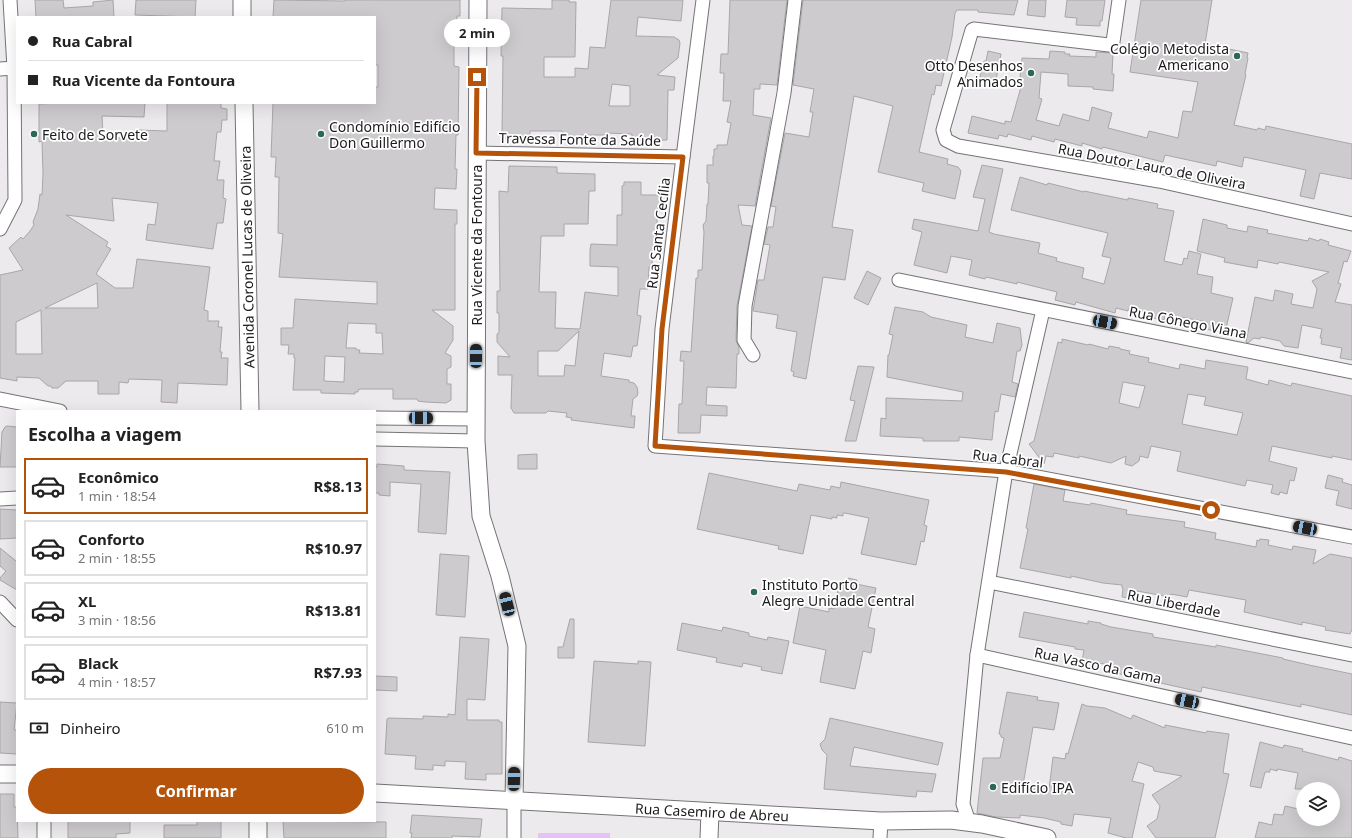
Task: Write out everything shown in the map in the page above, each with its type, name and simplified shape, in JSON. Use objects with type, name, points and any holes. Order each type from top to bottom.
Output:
[{"type":"street","points":[[0,229],[15,200],[14,68],[10,0]]},
{"type":"street","points":[[242,0],[242,16]]},
{"type":"street","name":"Rua Vicente da Fontoura","points":[[478,0],[476,153],[476,441],[480,516],[500,576],[517,646],[514,801]]},
{"type":"street","name":"Rua Santa Cecília","points":[[655,446],[662,329],[703,0]]},
{"type":"street","points":[[753,355],[744,340],[745,306],[784,93],[795,0]]},
{"type":"street","name":"Rua Doutor Lauro de Oliveira","points":[[1119,0],[1113,42],[1109,45],[974,29],[972,30],[943,130],[946,140],[958,146],[1159,181],[1352,224]]},
{"type":"street","points":[[0,69],[14,68]]},
{"type":"street","name":"Avenida Coronel Lucas de Oliveira","points":[[244,104],[250,410]]},
{"type":"street","name":"Travessa Fonte da Saúde","points":[[476,153],[683,157]]},
{"type":"street","name":"Rua Cônego Viana","points":[[899,280],[1352,372]]},
{"type":"street","points":[[968,822],[963,804],[977,655],[1006,472],[1043,310]]},
{"type":"street","points":[[0,399],[55,410]]},
{"type":"street","points":[[376,418],[476,419]]},
{"type":"street","points":[[436,419],[436,441]]},
{"type":"street","points":[[376,439],[476,441]]},
{"type":"street","name":"Rua Cabral","points":[[655,446],[1006,472],[1352,537]]},
{"type":"street","points":[[0,499],[16,498]]},
{"type":"street","name":"Rua Liberdade","points":[[989,582],[1352,655]]},
{"type":"street","points":[[0,602],[16,619]]},
{"type":"street","name":"Rua Vasco da Gama","points":[[977,655],[1352,738]]},
{"type":"street","points":[[0,774],[16,774]]},
{"type":"street","name":"Rua Casemiro de Abreu","points":[[376,793],[881,821],[951,820],[1047,838]]},
{"type":"street","points":[[514,801],[514,838]]},
{"type":"street","points":[[951,820],[958,813],[963,804]]},
{"type":"street","points":[[709,838],[710,812]]},
{"type":"street","points":[[880,838],[881,821]]},
{"type":"street","points":[[44,822],[44,838]]},
{"type":"street","points":[[258,822],[258,838]]},
{"type":"shaded area","points":[[538,833],[610,833],[610,838],[538,838]]},
{"type":"building","points":[[35,0],[63,0],[64,8],[93,6],[93,2],[113,0],[114,16],[36,16]]},
{"type":"building","points":[[136,0],[196,0],[195,16],[135,15]]},
{"type":"building","points":[[274,0],[460,0],[460,16],[457,16],[456,34],[460,34],[460,44],[454,44],[454,66],[459,67],[458,135],[456,135],[455,169],[457,169],[456,189],[435,188],[434,209],[457,210],[457,224],[455,224],[455,310],[432,310],[453,326],[453,340],[445,353],[451,356],[451,367],[447,369],[447,384],[451,384],[451,400],[446,403],[425,402],[418,401],[417,399],[393,399],[393,389],[361,389],[358,390],[358,392],[355,392],[355,394],[321,393],[321,390],[293,390],[294,354],[288,354],[289,345],[281,345],[281,328],[293,328],[295,299],[377,304],[377,282],[279,277],[283,234],[278,233],[279,177],[275,177],[276,157],[271,157],[273,104],[376,104],[378,65],[376,65],[376,16],[273,16]],"holes":[[[348,323],[376,324],[376,333],[382,333],[383,354],[359,353],[360,350],[357,350],[356,348],[346,348]],[[325,356],[345,357],[344,382],[324,381]]]},
{"type":"building","points":[[552,0],[569,0],[569,2],[576,2],[575,57],[544,57],[544,77],[575,77],[575,68],[588,69],[590,47],[605,48],[611,0],[683,0],[681,21],[638,17],[636,36],[674,37],[679,40],[680,43],[678,58],[657,75],[675,77],[674,90],[668,90],[667,140],[632,141],[632,134],[607,133],[606,135],[580,135],[575,140],[571,136],[562,136],[562,131],[530,131],[530,139],[504,139],[502,132],[502,8],[552,9]],"holes":[[[612,84],[630,86],[630,106],[609,106]]]},
{"type":"building","points":[[730,0],[787,0],[777,85],[760,84],[760,89],[754,89],[753,115],[771,118],[755,206],[738,205],[742,225],[752,226],[737,306],[736,340],[739,348],[739,354],[737,354],[736,388],[707,387],[706,405],[727,406],[727,416],[701,415],[700,433],[678,433],[679,404],[682,404],[684,361],[680,361],[681,351],[691,352],[696,278],[698,278],[698,270],[702,270],[703,225],[706,221],[709,183],[707,183],[707,165],[713,165],[714,149],[717,149],[717,145],[727,145],[731,123],[727,122],[731,101],[723,101],[724,73],[720,73],[721,54],[728,54]]},
{"type":"building","points":[[803,0],[1018,0],[1014,15],[978,12],[978,10],[957,10],[955,13],[952,37],[941,86],[936,85],[934,95],[932,94],[919,152],[948,159],[947,164],[958,167],[961,171],[955,199],[922,191],[924,183],[878,172],[893,106],[854,96],[832,227],[853,230],[845,280],[823,277],[806,379],[793,376],[794,372],[791,371],[797,332],[776,328],[778,315],[753,311],[758,280],[764,280],[770,245],[764,244],[768,227],[773,227],[776,207],[771,206],[785,133],[809,137],[813,112],[810,112],[814,89],[793,85]]},
{"type":"building","points":[[1029,0],[1046,0],[1045,17],[1027,15]]},
{"type":"building","points":[[1067,0],[1105,0],[1100,26],[1076,25],[1077,18],[1065,17]]},
{"type":"building","points":[[1141,0],[1212,0],[1205,44],[1248,53],[1246,75],[1234,125],[1257,130],[1258,128],[1265,130],[1266,126],[1352,144],[1352,179],[1320,173],[1314,199],[1300,196],[1306,170],[1244,157],[1242,167],[1217,161],[1216,166],[1165,155],[1163,162],[1103,147],[1102,149],[1082,143],[1082,146],[1055,139],[1054,142],[1032,136],[1031,140],[1008,134],[1007,137],[999,135],[998,139],[968,133],[972,116],[1005,124],[1005,121],[1011,122],[1021,87],[1019,87],[1022,58],[1049,59],[1050,51],[1065,52],[1065,54],[1070,54],[1069,56],[1096,57],[1096,52],[1113,53],[1113,91],[1093,89],[1093,87],[1068,86],[1068,74],[1041,72],[1039,98],[1042,99],[1036,120],[1059,126],[1063,114],[1089,121],[1092,107],[1112,113],[1108,128],[1147,138],[1149,131],[1178,138],[1183,111],[1192,112],[1198,82],[1130,72]]},
{"type":"building","points":[[988,51],[1001,54],[995,85],[979,81]]},
{"type":"building","points":[[39,104],[145,104],[144,117],[102,116],[103,136],[137,140],[138,130],[167,131],[167,104],[221,104],[221,108],[227,109],[227,120],[222,120],[221,132],[217,132],[214,161],[220,161],[217,180],[224,180],[223,198],[226,199],[223,223],[217,223],[213,249],[146,240],[148,224],[155,225],[158,203],[112,198],[114,221],[66,215],[108,242],[106,246],[111,249],[96,274],[115,288],[133,288],[137,259],[210,267],[204,310],[208,311],[208,321],[219,321],[218,327],[222,327],[220,352],[222,352],[221,358],[228,358],[227,385],[178,383],[177,403],[161,402],[162,380],[129,379],[128,383],[119,382],[119,394],[98,394],[98,381],[66,381],[58,388],[52,388],[39,378],[17,377],[17,381],[0,378],[0,275],[23,270],[9,248],[21,237],[23,239],[34,225],[33,222],[38,209],[40,194],[42,195],[42,141],[39,142]],"holes":[[[97,283],[98,308],[45,308]],[[41,310],[42,354],[16,354],[16,322]]]},
{"type":"building","points":[[982,165],[1003,169],[989,232],[1040,243],[1038,253],[1057,258],[1056,261],[1084,268],[1082,278],[1104,284],[1111,258],[1102,256],[1108,233],[1011,210],[1020,177],[1047,185],[1048,183],[1084,192],[1158,204],[1157,208],[1174,211],[1164,261],[1182,265],[1184,258],[1187,259],[1189,251],[1201,254],[1197,274],[1213,277],[1211,293],[1233,298],[1225,333],[1205,329],[1207,322],[1165,314],[1164,320],[1148,317],[1148,312],[1128,309],[1128,311],[1116,308],[1115,313],[1076,302],[1075,305],[1055,300],[1057,292],[1017,282],[1017,284],[969,275],[972,260],[951,256],[947,273],[914,265],[922,232],[912,229],[914,219],[978,231],[985,199],[973,197]]},
{"type":"building","points":[[509,166],[557,167],[557,173],[595,174],[595,191],[589,191],[588,224],[564,224],[564,236],[541,236],[539,292],[556,292],[555,328],[580,329],[585,292],[618,296],[618,267],[590,266],[590,250],[591,244],[617,245],[617,215],[622,215],[622,186],[624,185],[624,182],[641,182],[641,195],[660,195],[652,265],[649,267],[648,289],[640,289],[637,315],[641,316],[637,346],[633,346],[631,357],[604,353],[601,376],[629,380],[629,382],[634,383],[637,387],[638,393],[633,399],[631,416],[635,416],[634,428],[571,420],[572,418],[566,417],[567,413],[548,411],[546,413],[514,413],[511,408],[512,375],[498,375],[498,356],[510,357],[497,342],[497,334],[499,333],[499,313],[497,313],[497,291],[500,291],[499,191],[508,192]],"holes":[[[579,331],[575,366],[565,365],[564,376],[538,376],[538,351],[558,351]]]},
{"type":"building","points":[[1203,219],[1227,225],[1227,228],[1247,232],[1248,226],[1268,230],[1267,233],[1308,241],[1309,238],[1319,241],[1320,239],[1329,242],[1328,245],[1351,251],[1347,262],[1344,261],[1338,283],[1341,284],[1335,302],[1352,305],[1352,360],[1340,358],[1342,348],[1321,344],[1322,338],[1320,338],[1322,329],[1302,325],[1298,348],[1284,346],[1280,341],[1261,337],[1260,339],[1254,338],[1248,343],[1246,342],[1255,297],[1273,301],[1275,290],[1293,294],[1291,304],[1313,308],[1317,289],[1312,281],[1329,272],[1279,262],[1278,264],[1258,260],[1257,268],[1224,262],[1225,258],[1197,251]]},
{"type":"building","points":[[867,271],[881,278],[868,305],[854,298]]},
{"type":"building","points":[[895,307],[923,312],[931,317],[967,325],[965,337],[993,343],[997,323],[1020,328],[1022,345],[1020,351],[1017,351],[1012,382],[1018,384],[1015,397],[1001,394],[998,412],[995,411],[992,440],[959,437],[959,441],[923,441],[923,438],[880,436],[881,418],[886,419],[886,398],[962,401],[963,392],[887,377],[888,355],[893,335],[889,334]]},
{"type":"building","points":[[1062,339],[1108,349],[1109,346],[1120,348],[1130,351],[1129,354],[1149,358],[1148,362],[1179,369],[1180,364],[1205,369],[1206,360],[1248,367],[1246,379],[1268,385],[1269,380],[1291,386],[1292,383],[1352,396],[1352,460],[1332,456],[1332,458],[1272,446],[1269,461],[1297,468],[1294,481],[1290,480],[1287,494],[1280,492],[1279,495],[1271,493],[1273,485],[1247,480],[1245,486],[1177,471],[1181,452],[1151,446],[1148,458],[1140,456],[1139,461],[1132,466],[1125,464],[1126,456],[1111,463],[1079,456],[1079,458],[1054,453],[1053,457],[1046,456],[1044,464],[1029,444],[1034,441],[1058,342],[1062,343]],"holes":[[[1123,382],[1145,386],[1139,408],[1119,403]],[[1188,394],[1206,397],[1204,405],[1243,413],[1237,435],[1182,424]]]},
{"type":"building","points":[[858,366],[874,367],[856,441],[845,441],[855,401],[850,400]]},
{"type":"building","points":[[5,427],[16,427],[16,467],[0,467],[2,432]]},
{"type":"building","points":[[537,454],[537,469],[518,469],[518,455]]},
{"type":"building","points":[[377,464],[404,466],[404,470],[450,472],[446,534],[418,532],[421,484],[390,482],[390,496],[379,495],[379,493],[376,493]]},
{"type":"building","points":[[709,473],[797,491],[799,484],[830,490],[831,486],[840,488],[841,482],[929,500],[924,525],[927,526],[924,542],[921,541],[916,565],[861,554],[869,518],[845,513],[843,513],[843,516],[837,515],[837,518],[832,517],[832,519],[811,515],[803,554],[778,549],[779,546],[697,529]]},
{"type":"building","points":[[1328,475],[1343,479],[1342,482],[1352,485],[1352,509],[1336,505],[1339,491],[1325,488]]},
{"type":"building","points":[[1034,484],[1065,490],[1063,501],[1090,505],[1091,503],[1127,510],[1126,514],[1185,522],[1184,527],[1216,533],[1215,539],[1256,547],[1257,540],[1259,541],[1260,539],[1269,540],[1268,545],[1292,550],[1293,546],[1316,550],[1313,564],[1330,554],[1352,558],[1352,631],[1350,634],[1325,630],[1326,627],[1302,622],[1302,625],[1244,612],[1246,600],[1189,590],[1187,597],[1171,594],[1170,597],[1137,591],[1136,599],[1122,597],[1122,585],[1103,583],[1071,576],[1071,578],[1020,568],[1028,529],[1026,528]]},
{"type":"building","points":[[0,509],[16,510],[16,538],[0,539]]},
{"type":"building","points":[[0,548],[16,561],[16,589],[0,580],[6,571],[0,566]]},
{"type":"building","points":[[440,554],[469,556],[465,617],[436,615]]},
{"type":"building","points":[[848,578],[857,580],[856,584],[876,588],[868,627],[875,629],[871,653],[863,651],[855,689],[820,682],[826,650],[793,643],[800,606],[829,612],[829,608],[834,609],[840,581],[847,582]]},
{"type":"building","points":[[1024,612],[1088,624],[1088,621],[1101,623],[1111,627],[1153,634],[1153,637],[1216,647],[1216,645],[1283,658],[1352,674],[1352,715],[1301,704],[1301,707],[1202,687],[1201,692],[1111,672],[1112,665],[1082,661],[1084,650],[1019,637]]},
{"type":"building","points":[[570,619],[574,619],[574,658],[558,658],[558,647],[563,647]]},
{"type":"building","points":[[682,623],[722,631],[723,627],[749,633],[749,636],[767,640],[768,637],[789,641],[782,674],[761,670],[762,667],[743,663],[742,667],[716,662],[717,658],[677,650]]},
{"type":"building","points":[[460,637],[489,639],[485,700],[467,699],[467,720],[499,720],[499,722],[502,722],[502,774],[486,774],[486,780],[465,779],[466,762],[445,761],[445,766],[433,765],[433,770],[415,769],[416,756],[385,754],[387,719],[423,719],[423,716],[448,717],[448,714],[455,715]]},
{"type":"building","points":[[594,661],[638,664],[638,661],[651,662],[645,746],[588,742]]},
{"type":"building","points":[[376,676],[397,677],[397,691],[376,690]]},
{"type":"building","points":[[1007,692],[1038,697],[1037,700],[1059,703],[1054,730],[1033,727],[1023,785],[1049,789],[1053,757],[1065,759],[1066,753],[1068,754],[1082,704],[1105,708],[1131,719],[1133,715],[1165,728],[1165,725],[1206,733],[1207,731],[1229,734],[1223,773],[1229,774],[1215,838],[1156,838],[1147,826],[1157,819],[1160,806],[1152,795],[1182,776],[1154,771],[1153,767],[1138,762],[1132,781],[1144,784],[1132,838],[1126,838],[1108,833],[1111,818],[1074,814],[1072,826],[1044,818],[1020,815],[1020,818],[996,817],[977,813],[983,758],[1000,758],[1004,738],[999,734]]},
{"type":"building","points":[[0,702],[16,703],[14,730],[16,730],[16,754],[0,753]]},
{"type":"building","points":[[830,718],[943,743],[938,765],[854,747],[850,766],[936,774],[932,792],[917,791],[916,797],[824,789],[827,755],[822,750],[820,744],[825,739]]},
{"type":"building","points":[[1260,742],[1283,748],[1284,745],[1303,749],[1302,751],[1338,760],[1339,757],[1352,761],[1352,838],[1255,838],[1259,822],[1272,825],[1274,814],[1283,815],[1285,806],[1296,808],[1296,826],[1340,826],[1340,782],[1296,782],[1298,773],[1270,769],[1270,772],[1265,772],[1261,788],[1250,786]]},
{"type":"building","points":[[0,794],[14,794],[18,838],[0,838]]},
{"type":"building","points":[[412,815],[482,819],[480,837],[452,836],[452,838],[411,838],[412,833],[410,833]]},
{"type":"building","points":[[68,822],[130,822],[130,833],[116,834],[116,838],[68,838]]},
{"type":"building","points":[[197,822],[221,822],[221,838],[164,838],[164,825],[197,825]]},
{"type":"building","points":[[283,822],[386,822],[386,838],[284,838]]},
{"type":"place","name":"Colégio Metodista Americano","points":[[1237,56]]},
{"type":"place","name":"Otto Desenhos Animados","points":[[1031,73]]},
{"type":"place","name":"Feito de Sorvete","points":[[34,134]]},
{"type":"place","name":"Condomínio Edifício Don Guillermo","points":[[321,134]]},
{"type":"place","name":"Instituto Porto Alegre Unidade Central","points":[[754,592]]},
{"type":"place","name":"Edifício IPA","points":[[993,787]]},
{"type":"route","points":[[477,77],[476,153],[683,157],[662,329],[655,446],[1006,472],[1211,510]]}]
